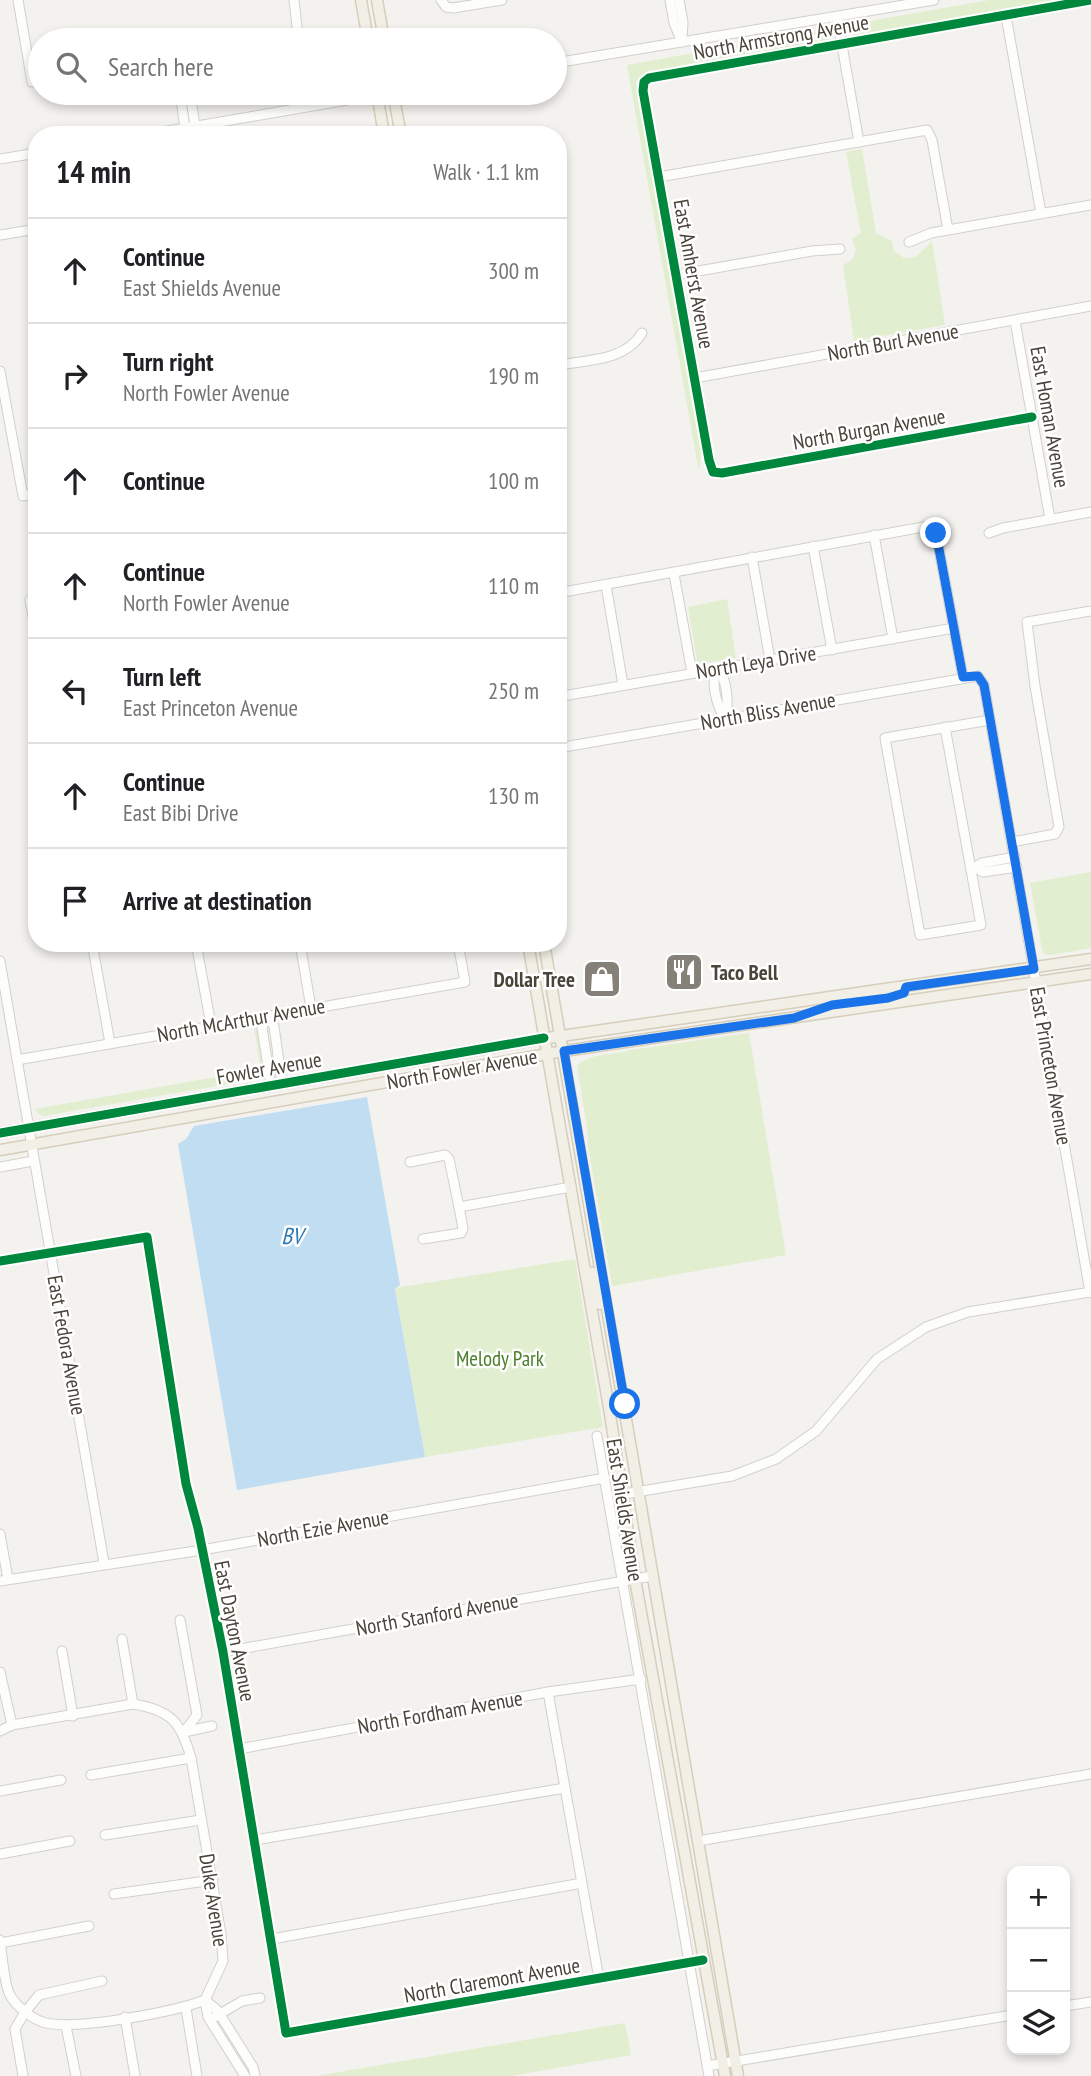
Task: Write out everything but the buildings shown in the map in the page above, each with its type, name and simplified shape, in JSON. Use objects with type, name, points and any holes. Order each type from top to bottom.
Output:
[{"type":"main road","points":[[361,0],[366,28]]},
{"type":"main road","points":[[377,0],[382,28]]},
{"type":"main road","points":[[381,105],[383,126]]},
{"type":"main road","points":[[395,105],[399,126]]},
{"type":"main road","name":"East Shields Avenue","points":[[530,952],[624,1494],[635,1579],[725,2076]]},
{"type":"main road","name":"East Shields Avenue","points":[[546,952],[620,1373],[738,2076]]},
{"type":"main road","name":"North Fowler Avenue","points":[[544,1038],[1091,959]]},
{"type":"main road","name":"North Fowler Avenue","points":[[0,1150],[547,1053],[1037,984],[1091,974]]},
{"type":"main road","points":[[794,1018],[832,1005],[894,997],[904,993],[906,987]]},
{"type":"main road","name":"Fowler Avenue","points":[[0,1133],[544,1038]]},
{"type":"main road","points":[[202,1114],[210,1107],[272,1095],[280,1090],[277,1085]]},
{"type":"main road","points":[[586,1272],[593,1273],[608,1346],[620,1373]]},
{"type":"street","points":[[18,0],[28,46]]},
{"type":"street","points":[[294,0],[297,28]]},
{"type":"street","points":[[444,4],[453,8],[502,0]]},
{"type":"street","points":[[670,0],[674,23],[682,42]]},
{"type":"street","points":[[679,0],[683,22],[682,42]]},
{"type":"street","name":"North Armstrong Avenue","points":[[567,61],[934,0]]},
{"type":"street","name":"North Armstrong Avenue","points":[[644,82],[649,78],[1091,0]]},
{"type":"street","points":[[1006,16],[1041,214]]},
{"type":"street","points":[[836,17],[859,142]]},
{"type":"street","name":"East Amherst Avenue","points":[[644,82],[676,275],[713,472]]},
{"type":"street","points":[[184,105],[190,126]]},
{"type":"street","points":[[190,105],[190,126]]},
{"type":"street","points":[[196,126],[313,105]]},
{"type":"street","points":[[659,177],[927,130],[932,140],[948,230]]},
{"type":"street","points":[[0,159],[28,154]]},
{"type":"street","points":[[909,242],[931,233],[1091,205]]},
{"type":"street","points":[[0,235],[28,230]]},
{"type":"street","points":[[676,275],[812,251],[840,249]]},
{"type":"street","name":"North Burl Avenue","points":[[695,378],[1091,306]]},
{"type":"street","name":"East Homan Avenue","points":[[1015,321],[1050,519]]},
{"type":"street","points":[[567,363],[617,354],[631,347],[642,333]]},
{"type":"street","points":[[0,371],[23,496],[28,495]]},
{"type":"street","name":"North Burgan Avenue","points":[[713,472],[722,473],[1032,418]]},
{"type":"street","points":[[989,533],[1091,512]]},
{"type":"street","points":[[567,592],[931,527],[936,533],[963,677]]},
{"type":"street","points":[[874,535],[893,639]]},
{"type":"street","points":[[813,546],[832,650]]},
{"type":"street","points":[[752,557],[770,660]]},
{"type":"street","points":[[674,573],[692,673]]},
{"type":"street","points":[[606,585],[624,685]]},
{"type":"street","points":[[1013,842],[1059,831],[1027,622],[1091,611]]},
{"type":"street","name":"North Leya Drive","points":[[567,694],[954,628]]},
{"type":"street","points":[[717,669],[713,676],[721,695],[719,709],[725,719]]},
{"type":"street","name":"North Bliss Avenue","points":[[567,746],[978,676]]},
{"type":"street","name":"East Princeton Avenue","points":[[978,676],[984,685],[1013,842],[1090,1292]]},
{"type":"street","points":[[945,727],[973,869],[981,925],[920,935],[885,737],[945,727],[990,720]]},
{"type":"street","points":[[973,869],[982,863],[989,866],[1016,862]]},
{"type":"street","points":[[94,952],[110,1043]]},
{"type":"street","points":[[198,952],[211,1026]]},
{"type":"street","points":[[302,952],[311,1008]]},
{"type":"street","name":"North McArthur Avenue","points":[[17,1060],[465,982],[460,952]]},
{"type":"street","name":"East Fedora Avenue","points":[[0,961],[104,1563]]},
{"type":"street","points":[[266,1016],[274,1026],[277,1085]]},
{"type":"street","points":[[410,1162],[445,1155],[449,1159],[459,1207],[463,1229],[461,1233],[424,1239]]},
{"type":"street","points":[[0,1167],[33,1161]]},
{"type":"street","points":[[459,1207],[571,1187]]},
{"type":"street","name":"East Dayton Avenue","points":[[51,1252],[147,1237],[186,1484],[223,1652],[286,2033]]},
{"type":"street","points":[[0,1261],[51,1252]]},
{"type":"street","points":[[624,1494],[732,1476],[776,1459],[816,1431],[877,1359],[926,1327],[968,1312],[1090,1292]]},
{"type":"street","name":"East Shields Avenue","points":[[597,1436],[708,2071]]},
{"type":"street","name":"North Ezie Avenue","points":[[4,1580],[202,1549],[604,1478]]},
{"type":"street","points":[[0,1534],[4,1580]]},
{"type":"street","name":"North Stanford Avenue","points":[[223,1652],[652,1576]]},
{"type":"street","points":[[180,1620],[197,1715],[184,1732]]},
{"type":"street","points":[[122,1639],[133,1704]]},
{"type":"street","points":[[62,1651],[74,1716]]},
{"type":"street","points":[[0,1672],[12,1725]]},
{"type":"street","name":"North Fordham Avenue","points":[[239,1749],[548,1692],[641,1679]]},
{"type":"street","points":[[548,1692],[599,1979]]},
{"type":"street","points":[[0,1731],[12,1725],[133,1704],[150,1707],[173,1718],[184,1732]]},
{"type":"street","points":[[184,1732],[212,1726]]},
{"type":"street","name":"Duke Avenue","points":[[184,1732],[213,1880],[223,1961],[205,2000]]},
{"type":"street","points":[[92,1775],[191,1758]]},
{"type":"street","points":[[698,1841],[1091,1774]]},
{"type":"street","points":[[0,1791],[61,1780]]},
{"type":"street","points":[[255,1840],[565,1788]]},
{"type":"street","points":[[105,1835],[201,1820]]},
{"type":"street","points":[[0,1854],[70,1841]]},
{"type":"street","points":[[114,1894],[213,1880]]},
{"type":"street","points":[[272,1939],[582,1883]]},
{"type":"street","points":[[89,1926],[0,1941],[9,1994],[25,2012],[43,2022],[66,2026],[186,2008],[205,2000]]},
{"type":"street","name":"North Claremont Avenue","points":[[286,2033],[703,1960]]},
{"type":"street","points":[[23,2076],[15,2029],[38,1995],[102,1981]]},
{"type":"street","points":[[211,2020],[242,2001],[260,1998]]},
{"type":"street","points":[[205,2000],[219,2013],[254,2067],[255,2076]]},
{"type":"street","points":[[205,2000],[211,2020],[245,2076]]},
{"type":"street","points":[[1070,2005],[1091,2002]]},
{"type":"street","points":[[186,2008],[197,2076]]},
{"type":"street","points":[[708,2071],[722,2063],[736,2060],[1007,2016]]},
{"type":"street","points":[[125,2017],[135,2076]]},
{"type":"street","points":[[66,2026],[76,2076]]},
{"type":"green space","points":[[989,0],[1063,0],[856,37],[849,35],[848,28],[853,24]]},
{"type":"green space","points":[[823,30],[831,35],[826,42],[645,73],[636,81],[701,453],[699,472],[627,65]]},
{"type":"green space","points":[[862,149],[876,233],[892,241],[894,251],[904,258],[916,257],[932,241],[945,325],[854,341],[843,265],[852,260],[856,250],[852,239],[861,233],[846,152]]},
{"type":"green space","points":[[727,599],[736,658],[701,664],[697,661],[688,607]]},
{"type":"green space","points":[[1091,872],[1091,948],[1045,954],[1042,950],[1030,883]]},
{"type":"green space","points":[[254,1027],[257,1030],[263,1070],[258,1079],[43,1116],[35,1109],[256,1070],[260,1065]]},
{"type":"green space","points":[[749,1033],[786,1255],[612,1286],[577,1066],[602,1055]]},
{"type":"green space","name":"Melody Park","points":[[575,1259],[603,1427],[425,1457],[395,1288]]},
{"type":"green space","points":[[625,2023],[631,2055],[511,2076],[316,2076]]},
{"type":"water","name":"BV","points":[[367,1097],[400,1285],[395,1289],[425,1457],[237,1490],[178,1144],[186,1139],[194,1126]]},
{"type":"cycle path","points":[[1032,417],[722,473],[713,472],[643,91],[644,82],[649,78],[1091,0]]},
{"type":"cycle path","points":[[0,1133],[544,1038]]},
{"type":"cycle path","points":[[0,1261],[147,1237],[186,1484],[198,1528],[223,1652],[286,2033],[703,1960]]},
{"type":"place","name":"Taco Bell","points":[[684,972]]},
{"type":"place","name":"Dollar Tree","points":[[602,979]]},
{"type":"route","points":[[625,1404],[564,1051],[794,1018],[832,1005],[894,997],[904,993],[906,987],[1034,969],[984,685],[978,676],[963,677],[936,533]]}]
